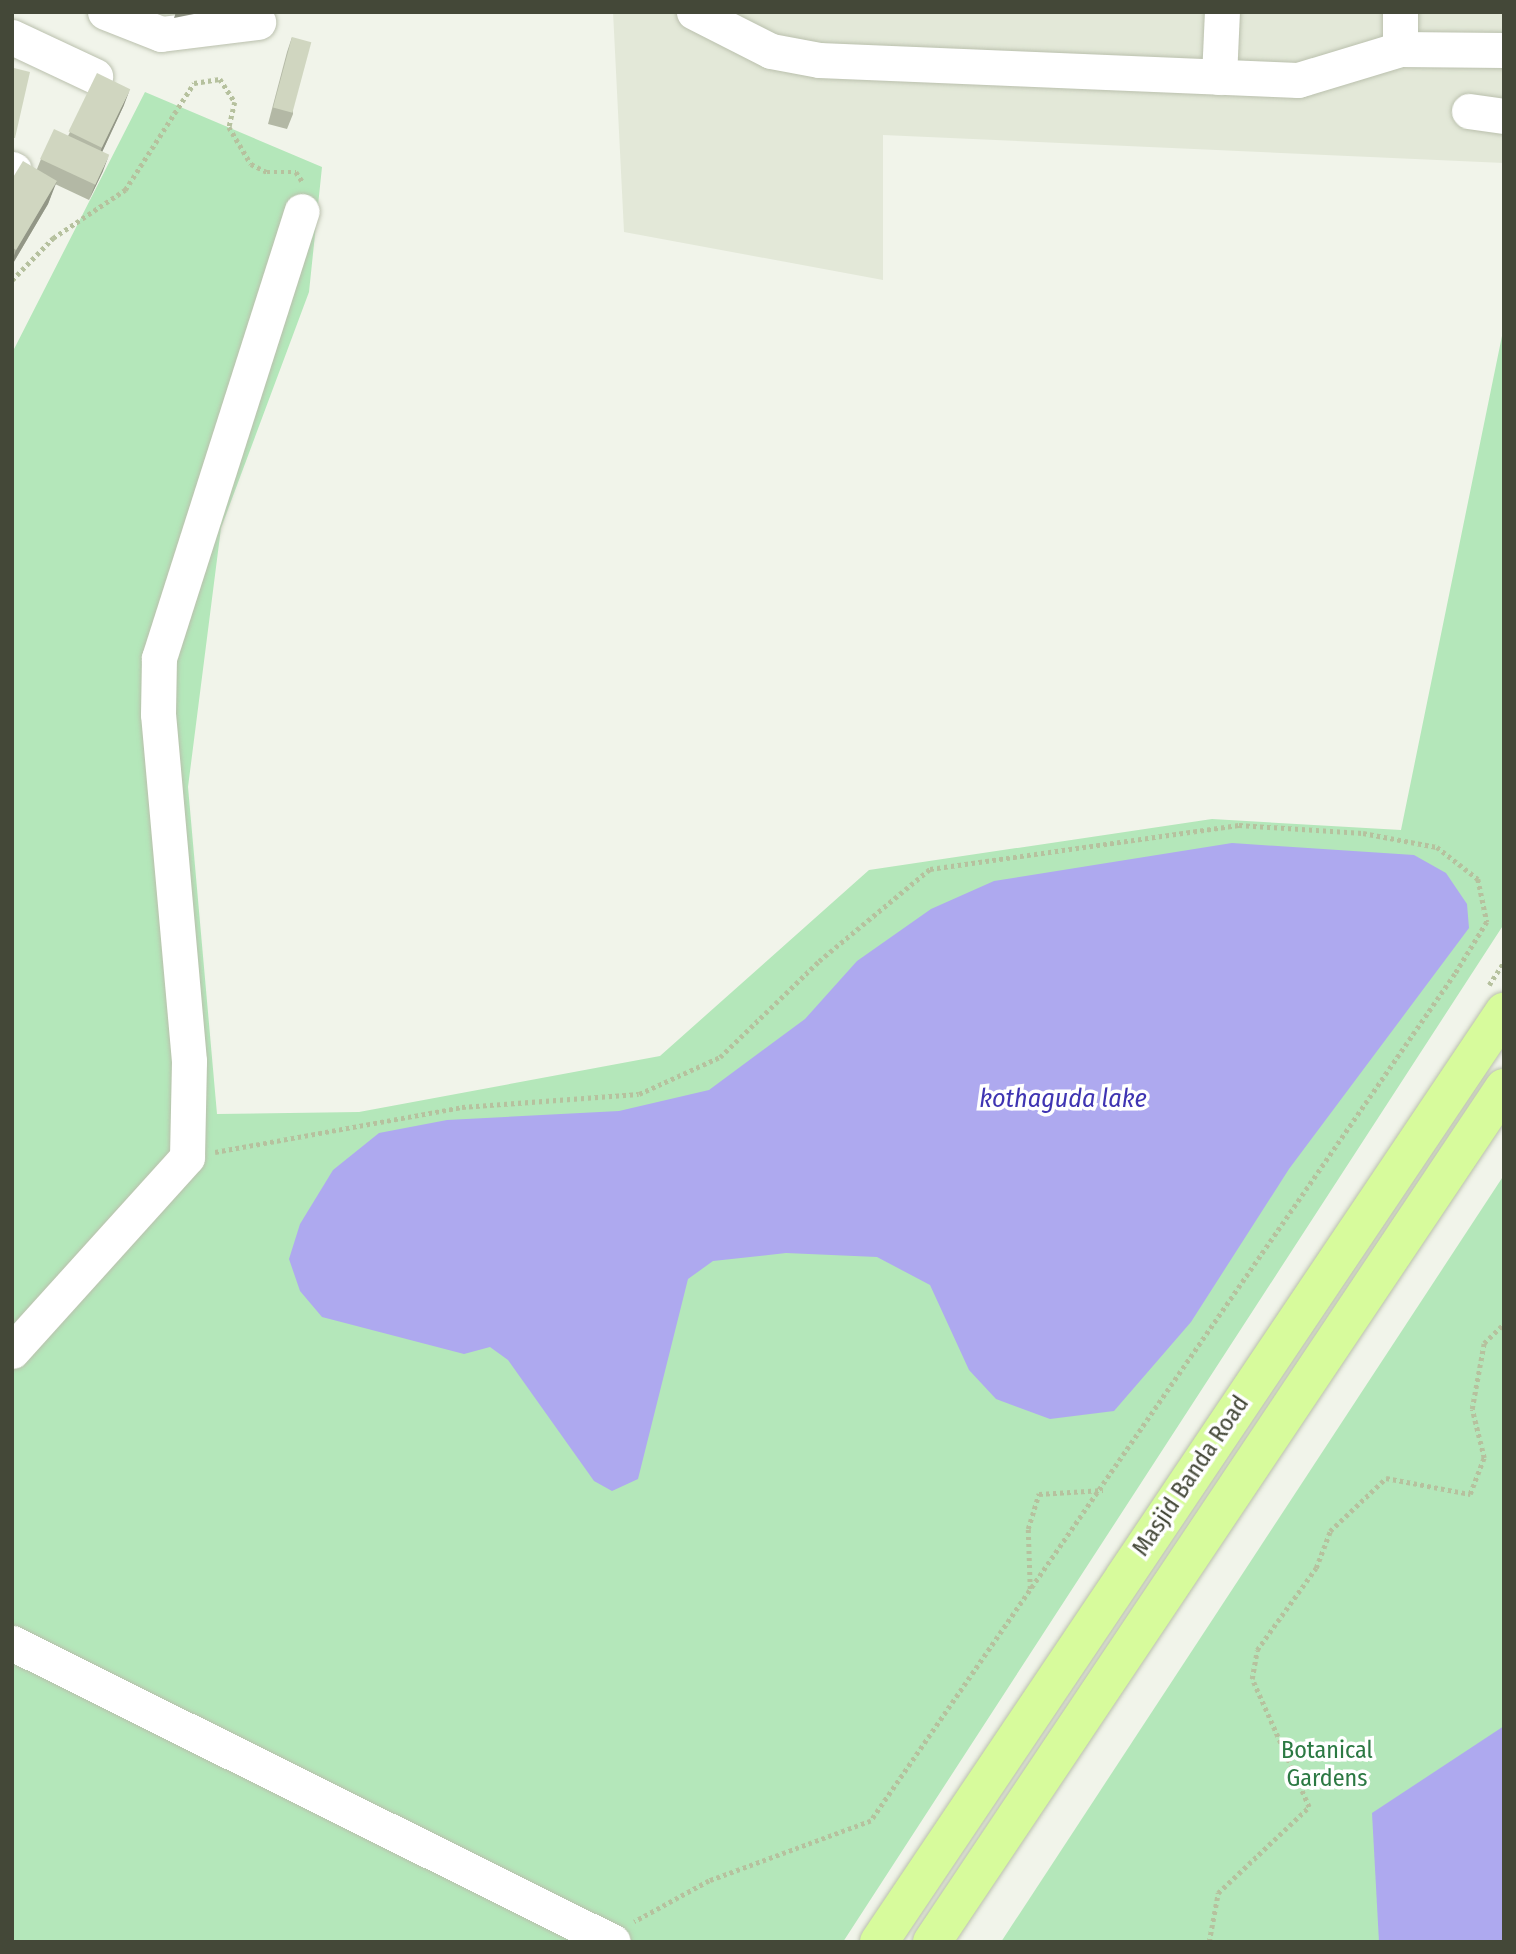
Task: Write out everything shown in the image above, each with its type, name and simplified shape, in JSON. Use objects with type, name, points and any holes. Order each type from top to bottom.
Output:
[{"type":"main road","name":"Masjid Banda Road","points":[[879,1942],[1504,1012]]},
{"type":"main road","name":"Masjid Banda Road","points":[[932,1942],[1504,1088]]},
{"type":"street","points":[[105,12],[161,34],[258,22]]},
{"type":"street","points":[[694,12],[771,51],[819,60],[1298,80],[1400,49],[1504,50]]},
{"type":"street","points":[[1219,77],[1222,12]]},
{"type":"street","points":[[1400,12],[1400,49]]},
{"type":"street","points":[[12,37],[95,76]]},
{"type":"street","points":[[1469,111],[1504,116]]},
{"type":"street","points":[[12,1351],[187,1157],[189,1061],[158,714],[159,658],[302,211]]},
{"type":"street","points":[[12,1643],[610,1940]]},
{"type":"path","points":[[12,280],[53,238],[125,190],[194,83],[220,79],[235,102],[229,127],[251,164],[267,172],[296,172],[307,187],[302,211]]},
{"type":"path","points":[[187,1157],[462,1107],[639,1094],[720,1058],[818,961],[930,869],[1239,825],[1363,832],[1437,847],[1478,879],[1487,922],[1103,1490],[1030,1590],[871,1821],[709,1881],[610,1940]]},
{"type":"path","points":[[1209,1942],[1218,1893],[1309,1807],[1252,1679],[1257,1650],[1317,1569],[1330,1531],[1385,1478],[1470,1494],[1484,1458],[1472,1409],[1485,1343],[1504,1324]]},
{"type":"path","points":[[1030,1590],[1028,1529],[1039,1494],[1103,1490]]},
{"type":"shaded area","points":[[613,12],[1504,12],[1504,163],[883,135],[883,280],[624,232]]},
{"type":"green space","points":[[145,92],[322,167],[309,292],[221,528],[188,787],[217,1114],[359,1112],[660,1056],[869,870],[1212,819],[1401,830],[1504,326],[1504,924],[843,1942],[12,1942],[12,353]]},
{"type":"green space","name":"Botanical Gardens","points":[[1504,1175],[1504,1942],[1001,1942]]},
{"type":"water","name":"kothaguda lake","points":[[1232,843],[1414,855],[1446,873],[1467,904],[1469,928],[1289,1169],[1191,1322],[1114,1411],[1050,1419],[996,1399],[969,1370],[930,1285],[877,1257],[786,1253],[713,1261],[688,1279],[638,1479],[612,1491],[594,1481],[508,1360],[490,1347],[464,1354],[322,1317],[300,1291],[289,1259],[300,1224],[333,1170],[379,1133],[447,1120],[619,1111],[709,1090],[805,1019],[857,961],[931,909],[994,881]]},
{"type":"water","points":[[1504,1726],[1504,1942],[1379,1942],[1372,1813]]},
{"type":"building","points":[[292,37],[311,42],[292,113],[273,108]]},
{"type":"building","points":[[14,68],[30,72],[15,138],[12,138],[12,74]]},
{"type":"building","points":[[97,73],[130,89],[102,148],[69,131]]},
{"type":"building","points":[[54,129],[109,155],[95,185],[40,159]]},
{"type":"building","points":[[23,161],[57,181],[16,250],[12,247],[12,179]]}]
